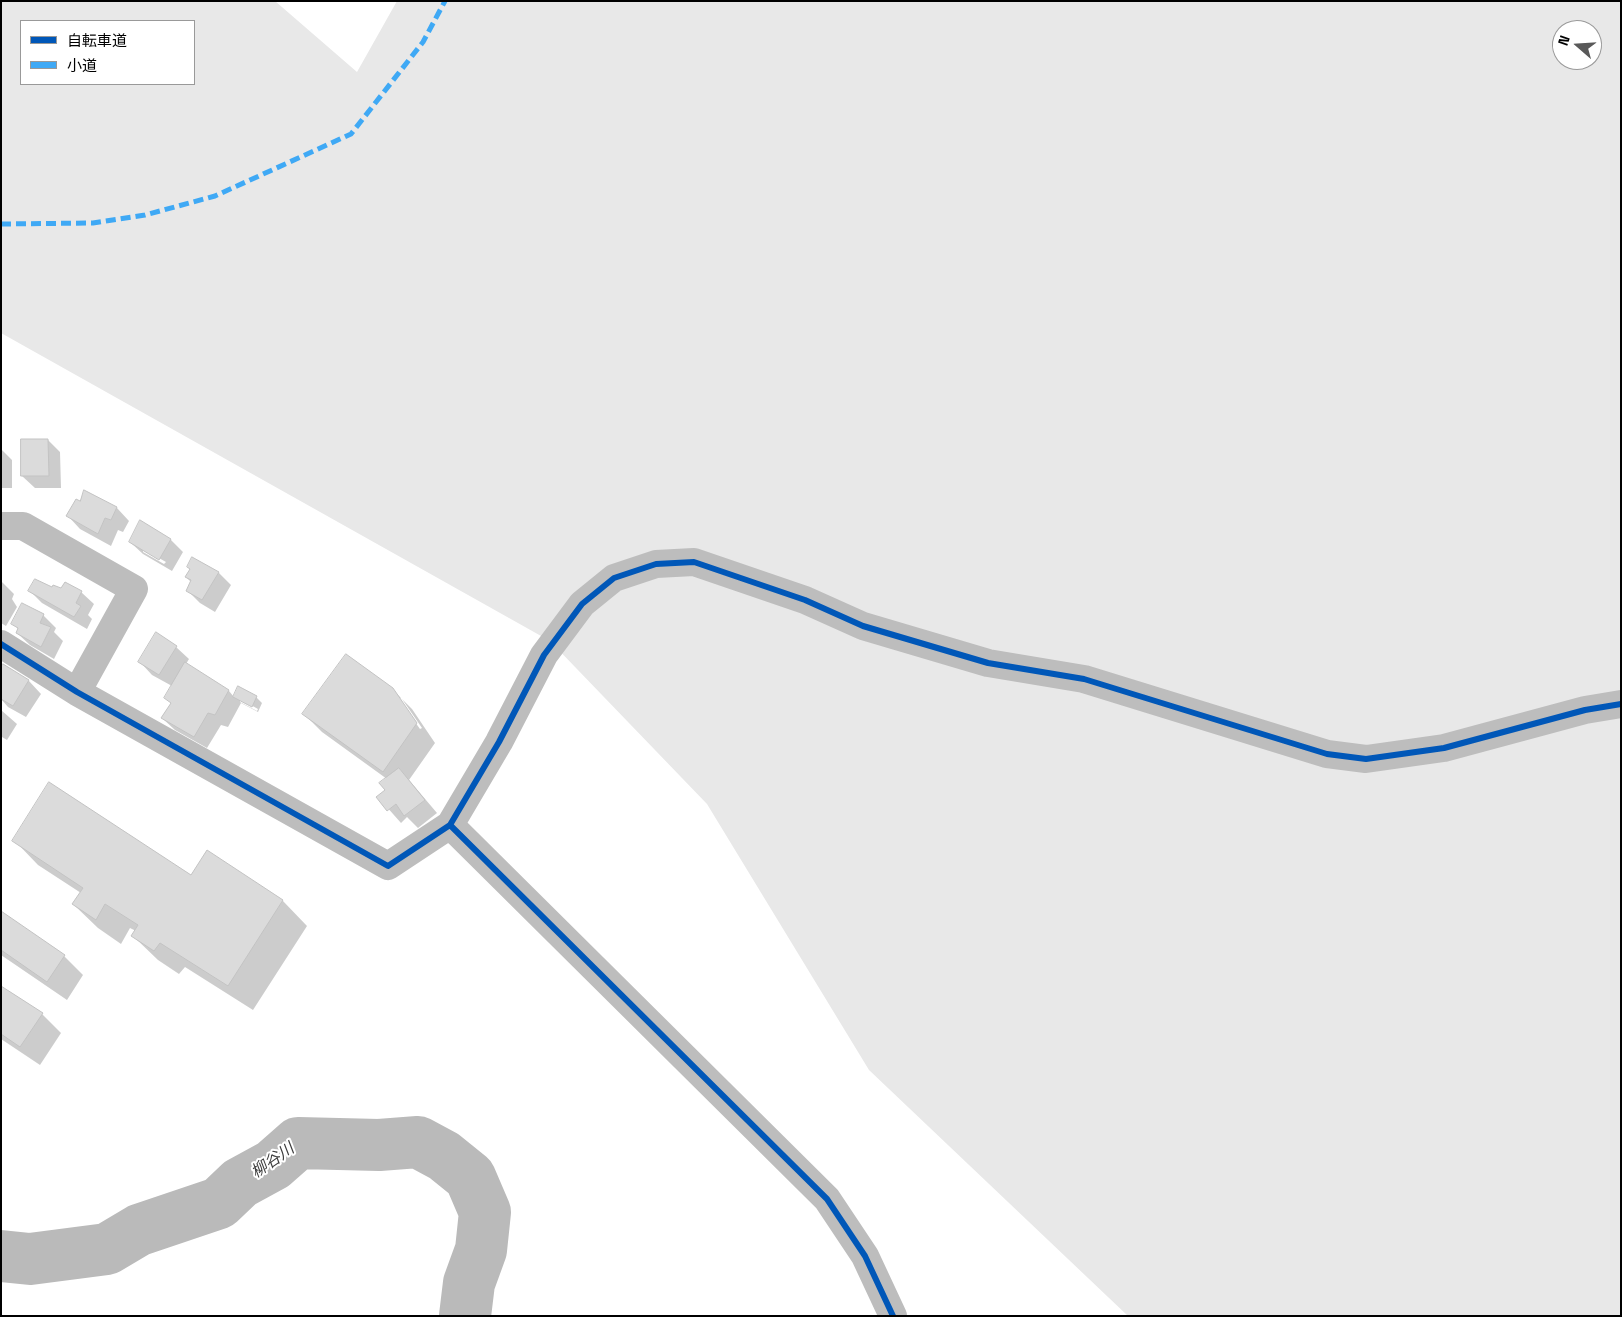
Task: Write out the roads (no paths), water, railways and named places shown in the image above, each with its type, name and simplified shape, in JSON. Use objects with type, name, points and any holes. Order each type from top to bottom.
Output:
[{"type":"street","points":[[1,526],[23,526],[134,589],[77,692]]},
{"type":"street","points":[[1,644],[77,692],[388,866],[450,825],[499,742],[544,655],[582,604],[614,578],[656,564],[694,562],[805,600],[863,626],[988,664],[1084,679],[1327,754],[1366,759],[1444,748],[1584,710],[1621,704]]},
{"type":"street","points":[[450,825],[827,1199],[865,1256],[893,1316]]},
{"type":"waterway","name":"柳谷川","points":[[1,1256],[30,1259],[107,1249],[139,1230],[219,1203],[240,1183],[273,1165],[298,1143],[379,1145],[418,1142],[444,1156],[470,1177],[485,1212],[481,1250],[469,1283],[465,1316]]}]
